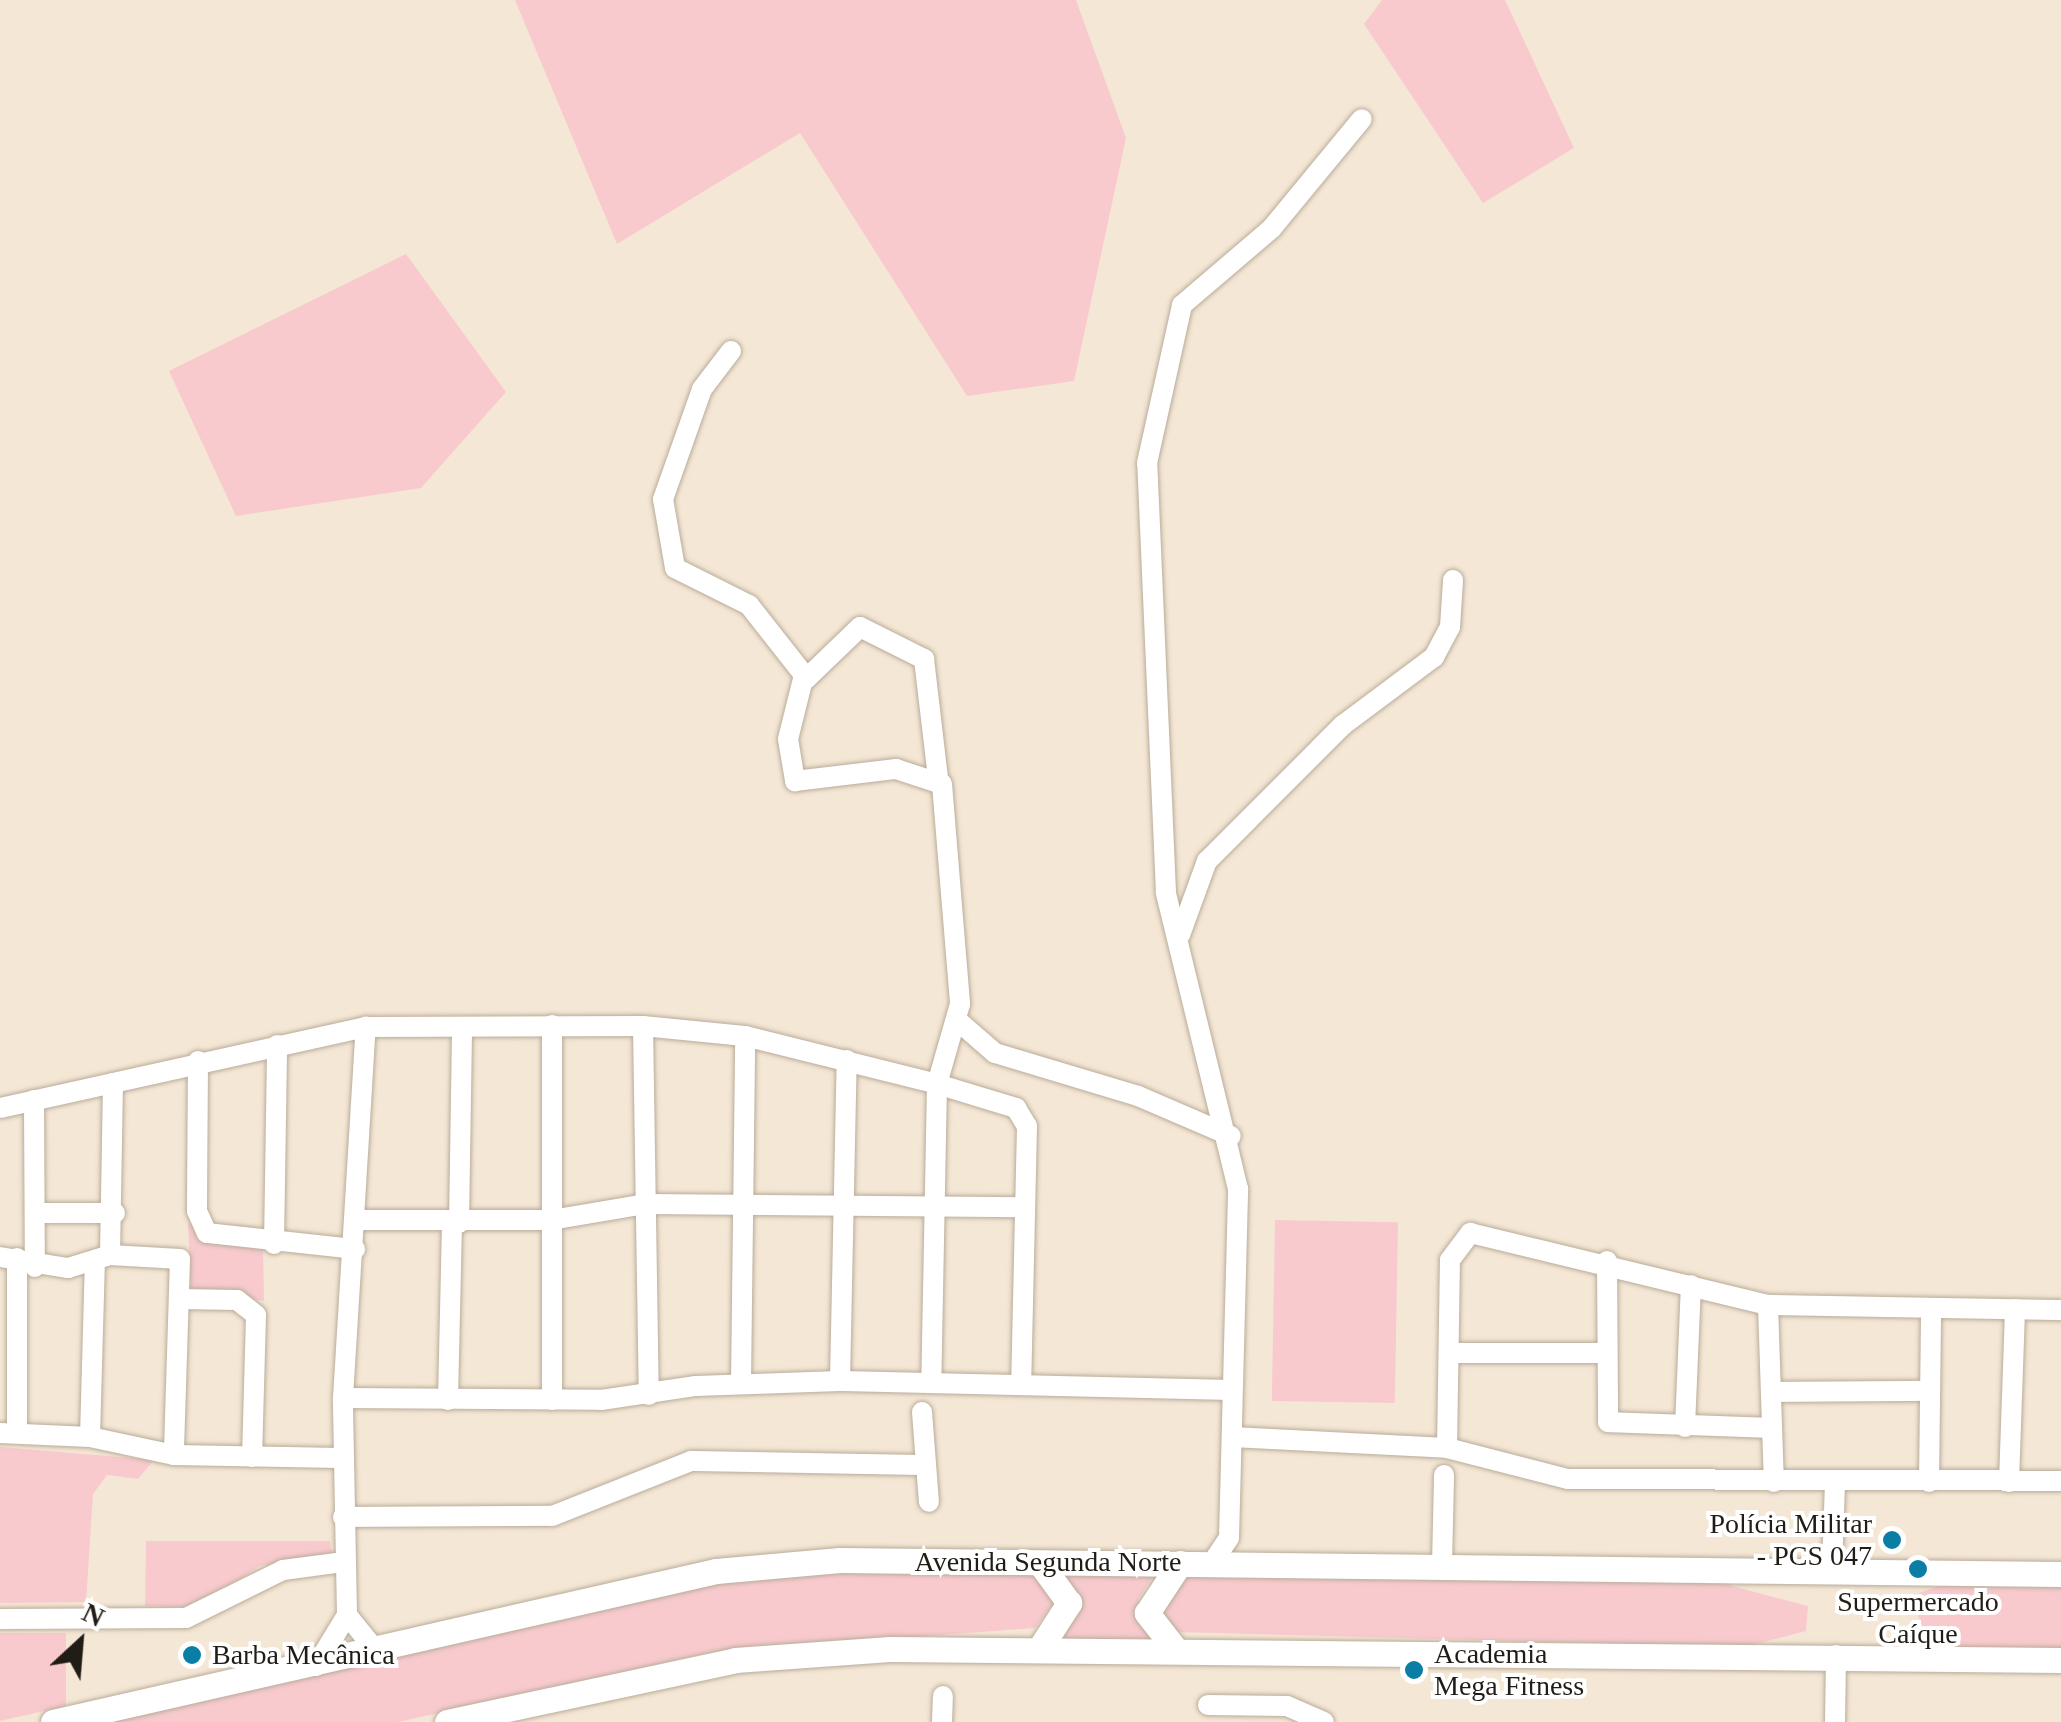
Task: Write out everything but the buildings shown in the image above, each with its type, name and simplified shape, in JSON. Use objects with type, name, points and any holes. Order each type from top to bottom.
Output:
[{"type":"main road","name":"Avenida Segunda Norte","points":[[53,1722],[316,1666],[716,1571],[840,1560],[2061,1574]]},
{"type":"main road","points":[[1040,1562],[1069,1603],[1040,1648]]},
{"type":"main road","points":[[1175,1649],[1147,1613],[1180,1563]]},
{"type":"main road","points":[[447,1722],[735,1660],[1040,1648],[2061,1660]]},
{"type":"street","points":[[1212,1563],[1229,1538],[1238,1189],[1231,1136],[1198,1056],[1180,937],[1166,894],[1146,528],[1170,340],[1196,286],[1272,228],[1362,118]]},
{"type":"street","points":[[731,352],[702,390],[662,499],[670,555],[698,584],[749,605],[806,680]]},
{"type":"street","points":[[1180,937],[1207,860],[1343,725],[1434,657],[1450,627],[1453,580]]},
{"type":"street","points":[[932,1383],[937,1084],[958,1021],[938,778],[924,659],[860,627],[806,680],[788,739],[795,780],[896,768],[938,778]]},
{"type":"street","points":[[958,1021],[995,1053],[1138,1096],[1231,1136]]},
{"type":"street","points":[[552,1025],[552,1400]]},
{"type":"street","points":[[642,1026],[650,1396]]},
{"type":"street","points":[[0,1108],[198,1061],[366,1027],[642,1026],[745,1036],[937,1084],[1023,1117],[1021,1382]]},
{"type":"street","points":[[316,1666],[347,1615],[340,1458],[366,1027]]},
{"type":"street","points":[[448,1400],[462,1028]]},
{"type":"street","points":[[741,1383],[745,1036]]},
{"type":"street","points":[[274,1244],[277,1045]]},
{"type":"street","points":[[840,1381],[846,1060]]},
{"type":"street","points":[[198,1061],[200,1224],[215,1238],[355,1249]]},
{"type":"street","points":[[90,1437],[103,1258],[115,1213],[113,1084]]},
{"type":"street","points":[[34,1100],[39,1214],[17,1260],[9,1433],[90,1437],[174,1455],[340,1458]]},
{"type":"street","points":[[357,1220],[551,1220],[646,1204],[1024,1207]]},
{"type":"street","points":[[39,1214],[115,1213]]},
{"type":"street","points":[[1447,1448],[1450,1260],[1470,1233],[1608,1261],[1768,1304],[2061,1310]]},
{"type":"street","points":[[17,1260],[180,1258],[174,1455]]},
{"type":"street","points":[[1608,1261],[1608,1422],[1770,1428]]},
{"type":"street","points":[[1686,1427],[1692,1284]]},
{"type":"street","points":[[180,1300],[238,1300],[256,1314],[252,1457]]},
{"type":"street","points":[[1768,1304],[1774,1482]]},
{"type":"street","points":[[1929,1482],[1931,1308]]},
{"type":"street","points":[[2010,1482],[2015,1309]]},
{"type":"street","points":[[1450,1353],[1606,1352]]},
{"type":"street","points":[[344,1398],[552,1400],[650,1396],[741,1383],[840,1381],[1021,1382],[1232,1390]]},
{"type":"street","points":[[1771,1392],[1930,1391]]},
{"type":"street","points":[[922,1412],[928,1502]]},
{"type":"street","points":[[1232,1437],[1447,1448],[1568,1479],[2061,1481]]},
{"type":"street","points":[[343,1517],[552,1516],[691,1461],[926,1465]]},
{"type":"street","points":[[1442,1565],[1444,1475]]},
{"type":"street","points":[[1832,1569],[1835,1482]]},
{"type":"street","points":[[1229,1538],[1246,1563]]},
{"type":"street","points":[[0,1619],[186,1618],[273,1573],[344,1562]]},
{"type":"street","points":[[347,1615],[377,1652]]},
{"type":"street","points":[[1835,1722],[1836,1655]]},
{"type":"street","points":[[942,1722],[943,1696]]},
{"type":"street","points":[[1208,1705],[1287,1706],[1324,1722]]},
{"type":"shaded area","points":[[515,0],[1076,0],[1126,138],[1074,381],[967,396],[800,133],[617,244]]},
{"type":"shaded area","points":[[1382,0],[1505,0],[1574,148],[1483,203],[1364,24]]},
{"type":"shaded area","points":[[406,254],[506,392],[421,488],[236,516],[169,371]]},
{"type":"shaded area","points":[[1275,1220],[1398,1222],[1395,1403],[1272,1401]]},
{"type":"shaded area","points":[[188,1223],[263,1247],[264,1301],[191,1288]]},
{"type":"shaded area","points":[[0,1447],[154,1460],[138,1479],[107,1475],[93,1494],[86,1602],[0,1603]]},
{"type":"shaded area","points":[[146,1541],[330,1541],[332,1553],[259,1566],[200,1607],[145,1606]]},
{"type":"shaded area","points":[[842,1564],[1035,1573],[1057,1598],[1035,1628],[712,1652],[398,1722],[103,1722],[717,1575]]},
{"type":"shaded area","points":[[1181,1568],[1716,1572],[1732,1586],[1808,1606],[1806,1631],[1744,1647],[1176,1632],[1161,1618],[1160,1586]]},
{"type":"shaded area","points":[[1157,1569],[1138,1600],[1152,1639],[1062,1640],[1078,1606],[1060,1570]]},
{"type":"shaded area","points":[[1960,1579],[2061,1581],[2061,1650],[1932,1649],[1910,1596]]},
{"type":"shaded area","points":[[0,1633],[66,1633],[66,1706],[0,1721]]},
{"type":"place","name":"Polícia Militar - PCS 047","points":[[1892,1540]]},
{"type":"place","name":"Supermercado Caíque","points":[[1918,1569]]},
{"type":"place","name":"Barba Mecânica","points":[[192,1655]]},
{"type":"place","name":"Academia Mega Fitness","points":[[1414,1670]]}]
